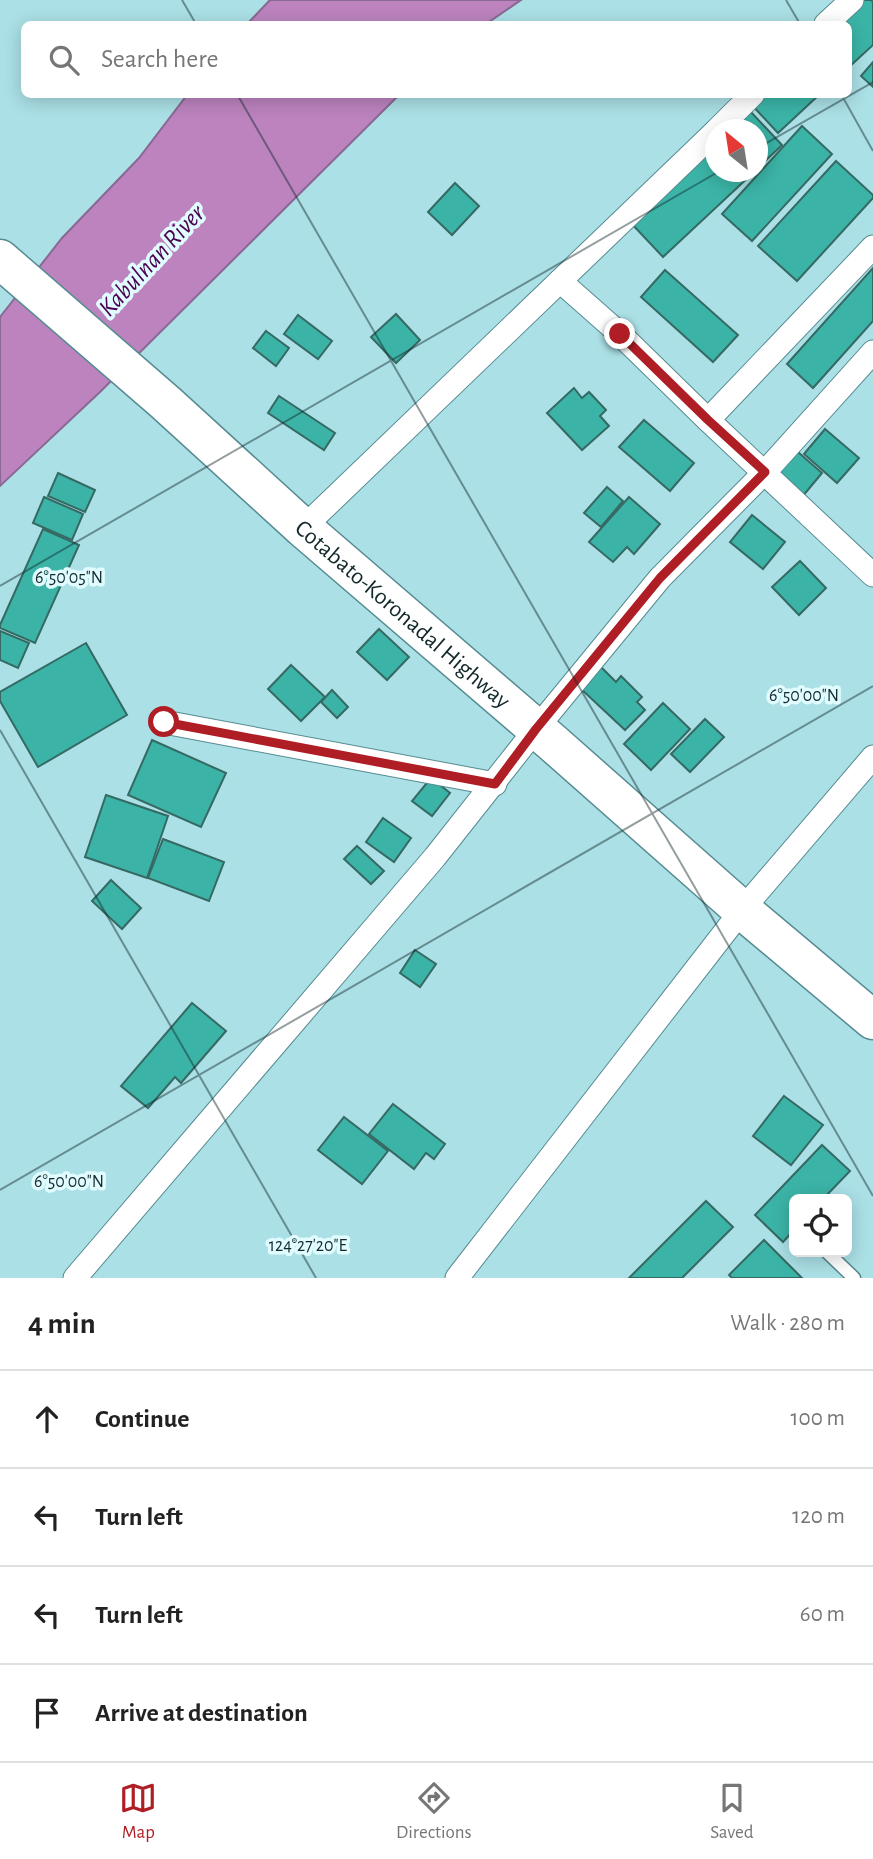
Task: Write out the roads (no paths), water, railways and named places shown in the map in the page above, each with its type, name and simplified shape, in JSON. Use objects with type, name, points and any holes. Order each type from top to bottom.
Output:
[{"type":"highway","name":"Cotabato-Koronadal Highway","points":[[0,259],[166,403],[303,528],[742,910],[873,1020]]},
{"type":"street","points":[[829,21],[852,0]]},
{"type":"street","points":[[727,119],[749,98]]},
{"type":"street","points":[[303,528],[705,141]]},
{"type":"street","points":[[708,420],[873,247]]},
{"type":"street","points":[[560,281],[620,334],[873,575]]},
{"type":"street","points":[[75,1278],[435,858],[660,578],[765,472],[873,352]]},
{"type":"street","points":[[164,722],[495,784]]},
{"type":"street","points":[[457,1278],[742,910],[873,757]]},
{"type":"lane","points":[[832,1257],[855,1278]]},
{"type":"water","points":[[270,0],[521,0],[490,21],[250,21]]},
{"type":"water","name":"Kabulnan River","points":[[185,98],[396,98],[100,392],[0,486],[0,317],[62,238],[139,158]]}]
